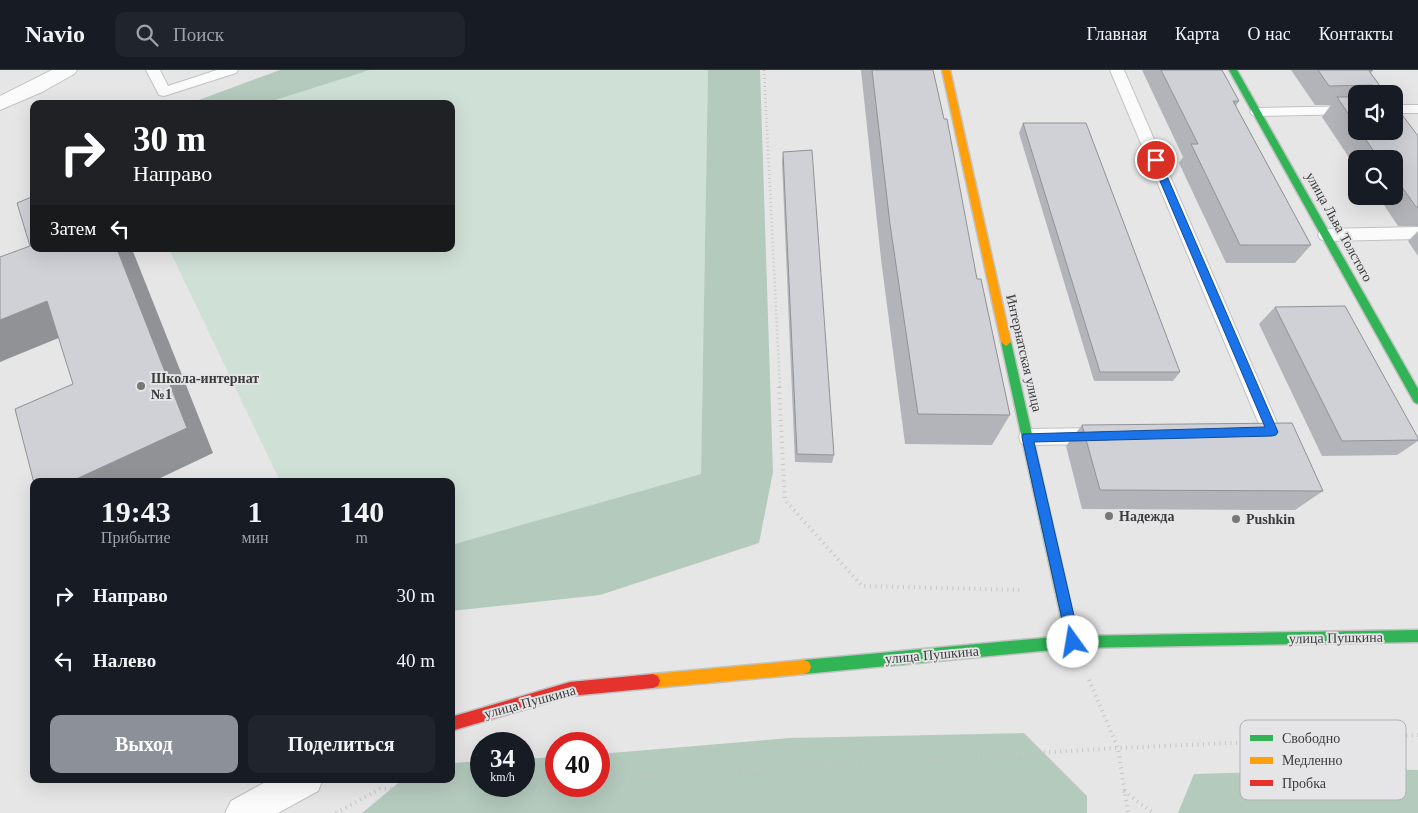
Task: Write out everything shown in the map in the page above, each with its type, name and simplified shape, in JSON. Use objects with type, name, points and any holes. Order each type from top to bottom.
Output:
[{"type":"street","points":[[0,104],[35,88],[67,70]]},
{"type":"street","name":"Интернатская улица","points":[[946,70],[1073,642]]},
{"type":"street","name":"улица Льва Толстого","points":[[1233,70],[1416,393]]},
{"type":"street","name":"улица Пушкина","points":[[455,723],[570,689],[1073,642],[1418,636]]},
{"type":"street","points":[[243,813],[299,783]]},
{"type":"lane","points":[[153,70],[164,92],[231,70]]},
{"type":"lane","points":[[1117,70],[1272,432],[1243,432]]},
{"type":"lane","points":[[1403,109],[1418,109]]},
{"type":"lane","points":[[1256,112],[1348,110]]},
{"type":"lane","points":[[1326,236],[1418,233]]},
{"type":"lane","points":[[1028,437],[1116,435]]},
{"type":"path","points":[[764,70],[785,500],[862,586],[1062,591]]},
{"type":"path","points":[[1073,642],[1118,748],[1128,813]]},
{"type":"path","points":[[610,779],[1118,748],[1240,743]]},
{"type":"path","points":[[336,813],[380,789],[470,785]]},
{"type":"path","points":[[1124,791],[1153,813]]},
{"type":"green space","points":[[280,70],[370,70],[276,100],[199,100]]},
{"type":"green space","points":[[370,70],[708,70],[701,474],[455,544],[455,478],[279,478],[170,252],[455,252],[455,100],[276,100]]},
{"type":"green space","points":[[708,70],[760,70],[773,472],[759,543],[600,595],[455,611],[455,544],[701,474]]},
{"type":"green space","points":[[1024,733],[1087,796],[1087,813],[362,813],[398,783],[455,783],[455,763],[470,762],[470,797],[535,797],[535,758],[545,758],[545,797],[610,797],[610,753],[790,738]]},
{"type":"green space","points":[[1406,770],[1418,770],[1418,813],[1178,813],[1194,774],[1240,773],[1240,800],[1406,800]]},
{"type":"building","points":[[872,70],[933,70],[944,119],[947,119],[977,279],[981,279],[1010,415],[918,414],[890,224]]},
{"type":"building","points":[[1161,70],[1222,70],[1239,101],[1233,101],[1311,245],[1240,245],[1191,144],[1198,144]]},
{"type":"building","points":[[1318,70],[1373,70],[1369,71],[1379,85],[1348,85],[1329,86]]},
{"type":"building","points":[[1337,97],[1348,97],[1348,113]]},
{"type":"building","points":[[1403,116],[1418,136],[1418,207],[1416,207],[1403,189],[1403,150],[1373,150],[1366,140],[1403,140]]},
{"type":"building","points":[[1023,123],[1086,123],[1180,372],[1100,372]]},
{"type":"building","points":[[812,150],[834,455],[797,454],[783,152]]},
{"type":"building","name":"Школа-интернат №1","points":[[30,198],[30,246],[17,203]]},
{"type":"building","name":"Школа-интернат №1","points":[[30,246],[30,252],[118,252],[187,428],[79,478],[33,478],[15,409],[73,384],[47,301],[0,320],[0,257]]},
{"type":"building","points":[[1345,306],[1418,440],[1342,441],[1275,307]]},
{"type":"building","points":[[1292,423],[1323,491],[1100,490],[1082,425]]},
{"type":"traffic: fast","points":[[1233,70],[1418,399]]},
{"type":"traffic: fast","points":[[1006,342],[1073,642]]},
{"type":"traffic: fast","points":[[804,667],[1073,642],[1418,636]]},
{"type":"traffic: slow","points":[[946,70],[1006,342]]},
{"type":"traffic: slow","points":[[653,681],[804,667]]},
{"type":"traffic: jam","points":[[455,723],[570,689],[653,681]]},
{"type":"place","name":"Школа-интернат №1","points":[[141,386]]},
{"type":"place","name":"Надежда","points":[[1109,516]]},
{"type":"place","name":"Pushkin","points":[[1236,519]]},
{"type":"route","points":[[1073,642],[1028,437],[1272,432],[1156,160]]}]
